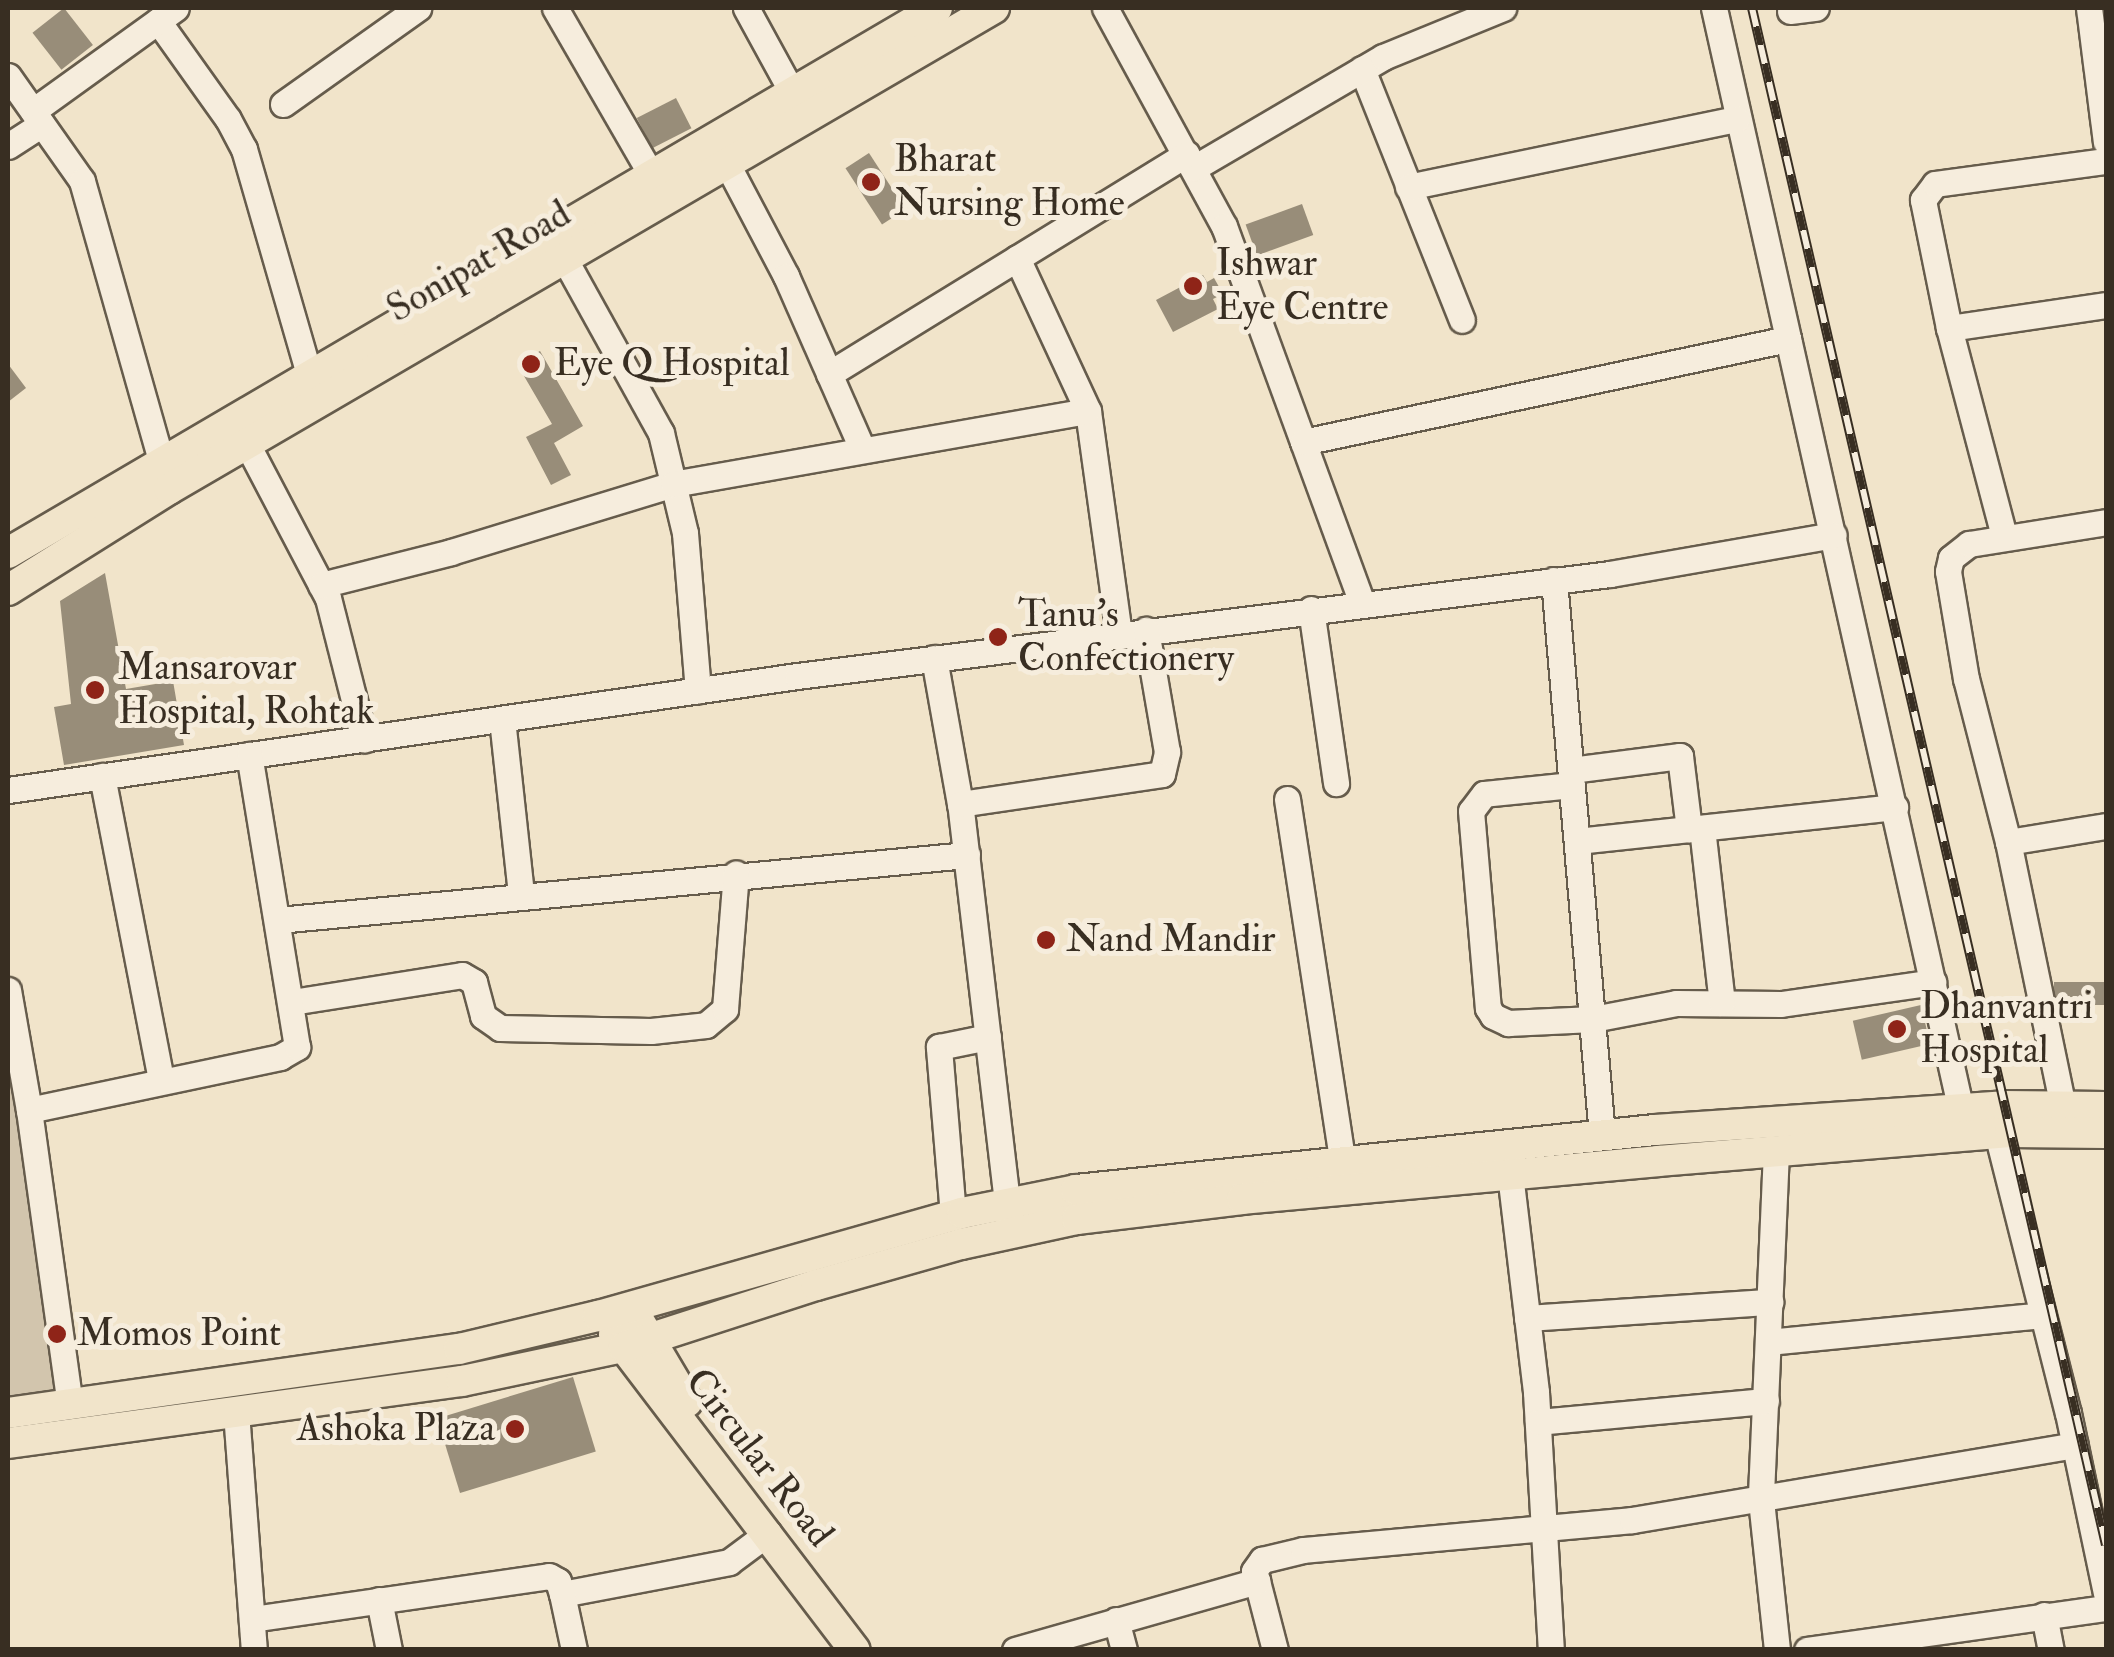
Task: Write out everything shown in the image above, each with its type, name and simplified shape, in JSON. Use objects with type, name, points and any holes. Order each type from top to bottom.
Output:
[{"type":"main road","name":"Sonipat Road","points":[[8,552],[937,8]]},
{"type":"main road","name":"Sonipat Road","points":[[8,590],[247,444],[994,8]]},
{"type":"main road","points":[[1157,1195],[1509,1160],[1602,1136],[1961,1110],[2106,1107]]},
{"type":"main road","points":[[8,1443],[462,1381],[636,1343],[1009,1219],[1342,1160],[1509,1160],[1776,1152],[1998,1133],[2106,1133]]},
{"type":"main road","points":[[8,1412],[458,1349],[598,1316],[953,1215],[1009,1219]]},
{"type":"main road","name":"Circular Road","points":[[630,1306],[636,1343],[855,1650]]},
{"type":"main road","name":"Circular Road","points":[[598,1316],[636,1343],[676,1386],[871,1650]]},
{"type":"street","points":[[283,104],[418,8]]},
{"type":"street","points":[[555,8],[651,174]]},
{"type":"street","points":[[746,8],[792,92]]},
{"type":"street","points":[[1105,8],[1224,226],[1362,603]]},
{"type":"street","points":[[829,374],[1017,258],[1191,161],[1362,69],[1503,8]]},
{"type":"street","points":[[1714,8],[1961,1110]]},
{"type":"street","points":[[1790,12],[1816,8]]},
{"type":"street","points":[[2088,8],[2106,142]]},
{"type":"street","points":[[8,146],[37,117],[167,14],[244,148],[309,374]]},
{"type":"street","points":[[1362,69],[1462,320]]},
{"type":"street","points":[[8,76],[82,181],[161,461]]},
{"type":"street","points":[[1408,187],[1737,119]]},
{"type":"street","points":[[2004,536],[1949,328],[1923,200],[1926,190],[1935,184],[2106,161]]},
{"type":"street","points":[[726,164],[786,276],[862,448]]},
{"type":"street","points":[[564,258],[661,433],[685,533],[698,690]]},
{"type":"street","points":[[1017,258],[1088,411],[1108,527],[1119,634]]},
{"type":"street","points":[[1949,328],[2106,305]]},
{"type":"street","points":[[1303,442],[1788,339]]},
{"type":"street","points":[[322,585],[451,552],[673,484],[1088,411]]},
{"type":"street","points":[[247,444],[322,585],[364,739]]},
{"type":"street","points":[[2064,1106],[2008,842],[1966,679],[1948,572],[1951,558],[1961,549],[2004,536],[2106,522]]},
{"type":"street","points":[[8,790],[698,690],[1554,580],[1834,535]]},
{"type":"street","points":[[1554,580],[1602,1136]]},
{"type":"street","points":[[1311,609],[1336,783]]},
{"type":"street","points":[[960,804],[1162,774],[1167,752],[1146,630]]},
{"type":"street","points":[[934,658],[967,854],[1009,1219]]},
{"type":"street","points":[[502,719],[521,895]]},
{"type":"street","points":[[29,1110],[290,1053],[299,1040],[249,756]]},
{"type":"street","points":[[1722,1003],[1696,828],[1680,756],[1484,794],[1471,812],[1470,826],[1493,1016],[1524,1023],[1593,1019],[1676,1004],[1782,1004],[1933,982]]},
{"type":"street","points":[[102,776],[160,1080]]},
{"type":"street","points":[[1287,798],[1342,1160]]},
{"type":"street","points":[[1577,842],[1895,807]]},
{"type":"street","points":[[2008,842],[2106,826]]},
{"type":"street","points":[[278,920],[967,854]]},
{"type":"street","points":[[292,1002],[462,975],[474,982],[487,1022],[500,1028],[651,1031],[706,1025],[725,1009],[736,874]]},
{"type":"street","points":[[8,990],[29,1110],[70,1405]]},
{"type":"street","points":[[953,1215],[939,1047],[988,1037]]},
{"type":"street","points":[[1998,1133],[2076,1446],[2106,1593]]},
{"type":"street","points":[[1776,1152],[1761,1500],[1777,1650]]},
{"type":"street","points":[[1509,1160],[1538,1422],[1551,1650]]},
{"type":"street","points":[[1527,1318],[1770,1302]]},
{"type":"street","points":[[1768,1342],[2042,1315]]},
{"type":"street","points":[[1538,1422],[1766,1401]]},
{"type":"street","points":[[236,1412],[254,1650]]},
{"type":"street","points":[[1276,1650],[1254,1572],[1262,1560],[1303,1550],[1632,1520],[2076,1446]]},
{"type":"street","points":[[562,1594],[729,1562],[768,1533]]},
{"type":"street","points":[[252,1619],[534,1576],[558,1582],[574,1650]]},
{"type":"street","points":[[1014,1650],[1257,1581]]},
{"type":"street","points":[[379,1600],[390,1650]]},
{"type":"street","points":[[1818,1649],[2106,1608]]},
{"type":"street","points":[[2044,1615],[2051,1650]]},
{"type":"street","points":[[1116,1620],[1124,1650]]},
{"type":"shaded area","points":[[8,1019],[66,1405],[8,1412]]},
{"type":"building","points":[[64,8],[93,45],[61,70],[32,33]]},
{"type":"building","points":[[676,98],[691,128],[652,148],[637,118]]},
{"type":"building","points":[[869,153],[905,209],[882,224],[846,168]]},
{"type":"building","points":[[1302,204],[1313,235],[1257,256],[1246,225]]},
{"type":"building","points":[[1203,275],[1207,282],[1214,278],[1223,294],[1213,299],[1218,309],[1173,332],[1156,300]]},
{"type":"building","points":[[540,351],[583,426],[554,443],[571,475],[551,485],[526,437],[552,424],[517,364]]},
{"type":"building","points":[[8,364],[26,388],[8,402]]},
{"type":"building","points":[[105,573],[126,689],[173,681],[184,745],[64,765],[54,707],[71,704],[60,601]]},
{"type":"building","points":[[2054,982],[2106,982],[2106,1005],[2054,1005]]},
{"type":"building","points":[[1921,1005],[1930,1044],[1862,1060],[1853,1021]]},
{"type":"building","name":"Ashoka Plaza","points":[[573,1377],[596,1452],[460,1493],[437,1419]]},
{"type":"railway","points":[[1752,8],[2106,1545]]},
{"type":"place","name":"Bharat Nursing Home","points":[[871,182]]},
{"type":"place","name":"Ishwar Eye Centre","points":[[1193,286]]},
{"type":"place","name":"Eye Q Hospital","points":[[531,364]]},
{"type":"place","name":"Tanu's Confectionery","points":[[998,637]]},
{"type":"place","name":"Mansarovar Hospital, Rohtak","points":[[95,690]]},
{"type":"place","name":"Nand Mandir","points":[[1046,940]]},
{"type":"place","name":"Dhanvantri Hospital","points":[[1897,1029]]},
{"type":"place","name":"Momos Point","points":[[57,1334]]},
{"type":"place","name":"Ashoka Plaza","points":[[515,1429]]}]
